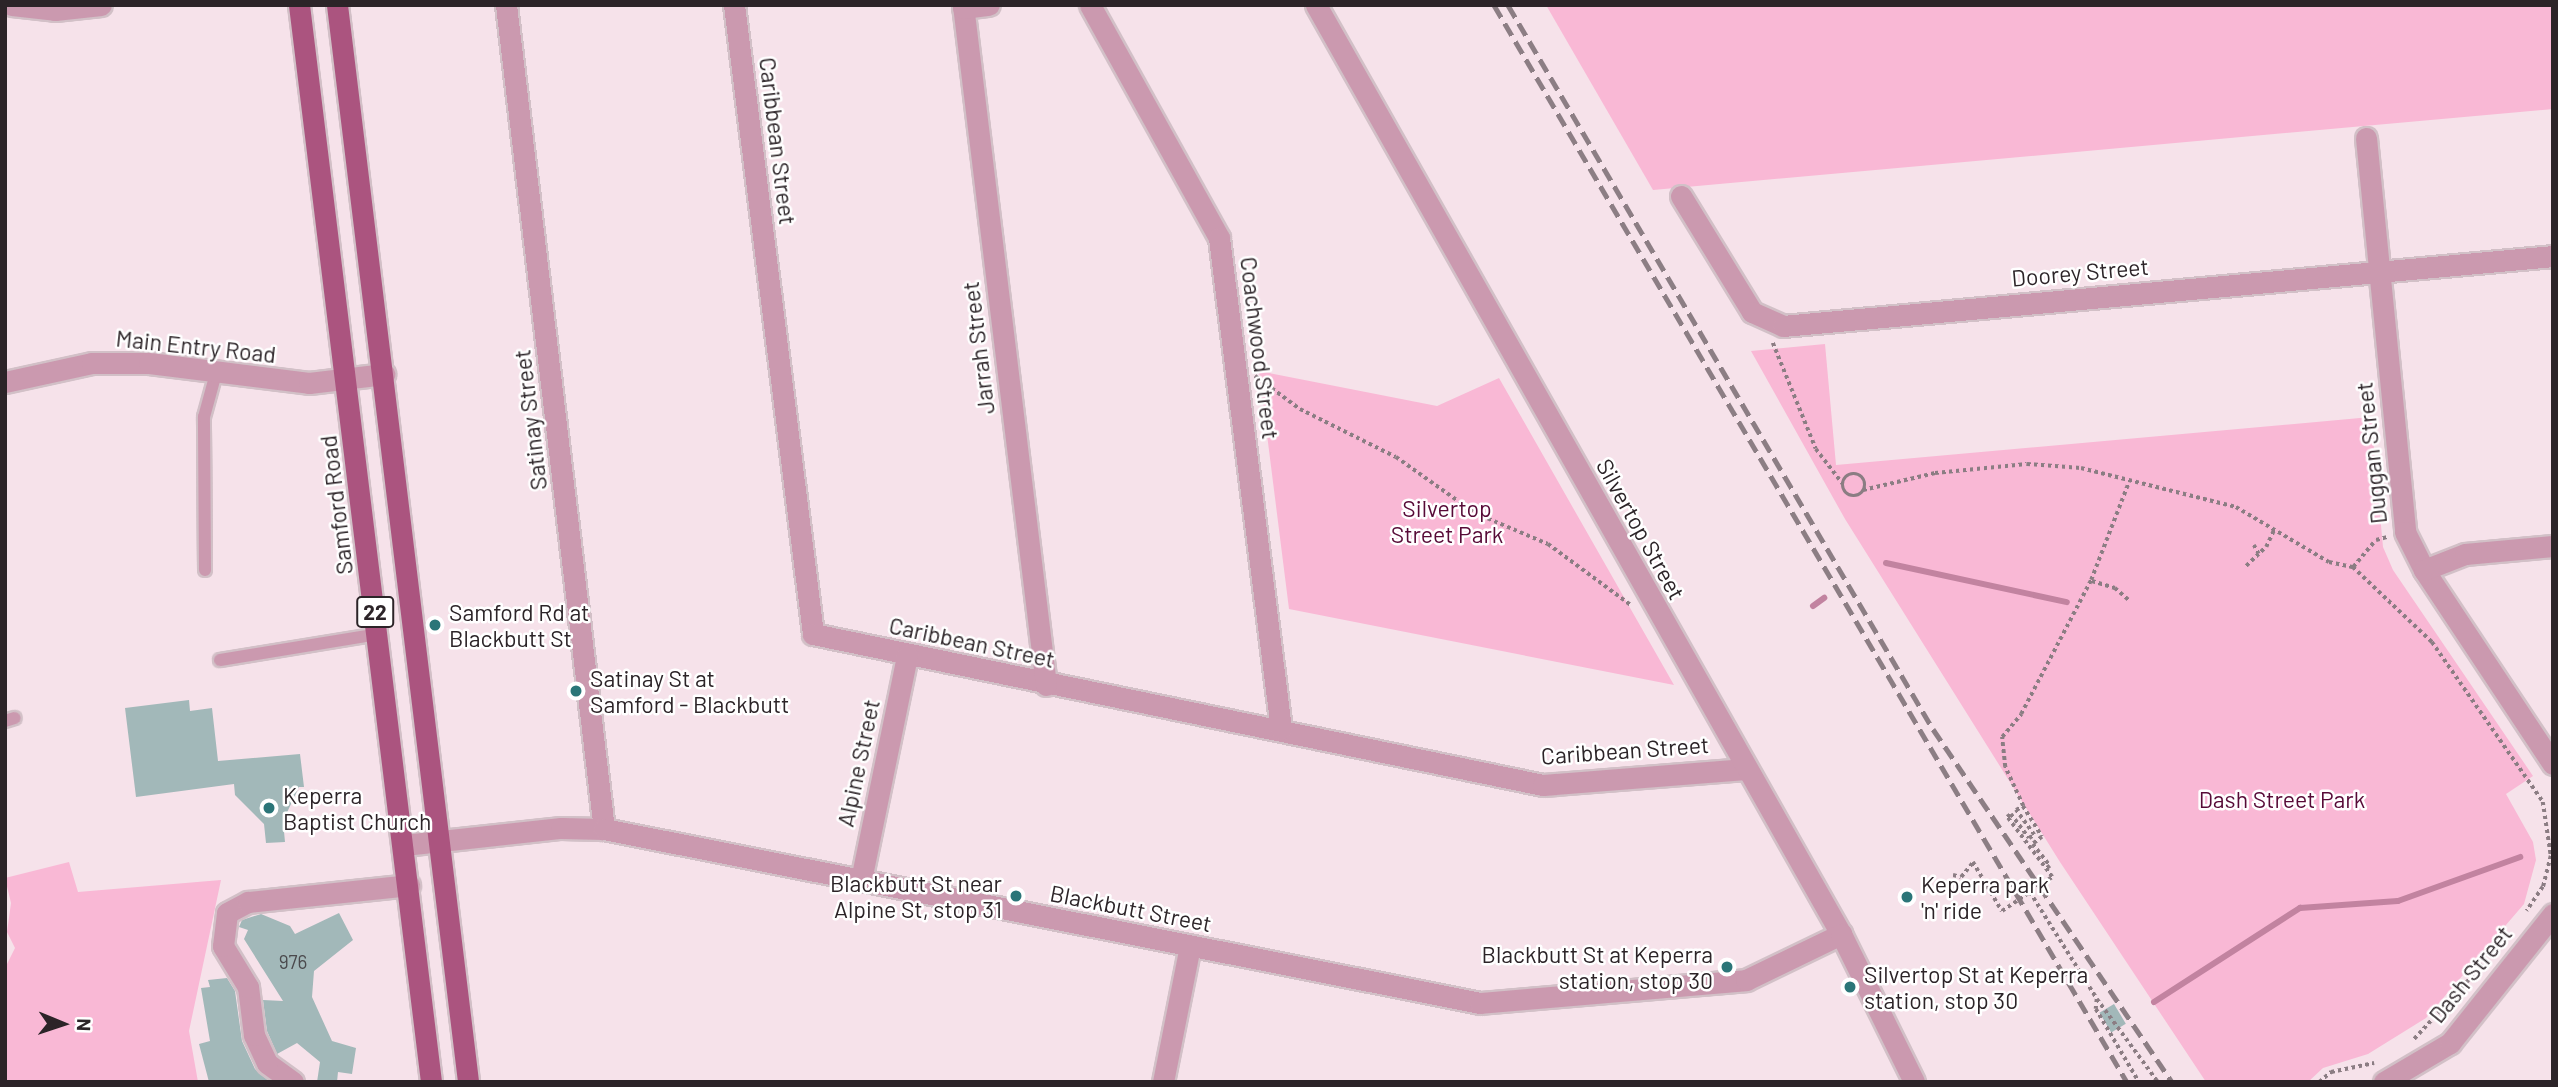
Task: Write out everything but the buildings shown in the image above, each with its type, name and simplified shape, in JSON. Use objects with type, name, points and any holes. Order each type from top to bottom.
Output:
[{"type":"main road","name":"Samford Road","points":[[299,5],[409,885],[431,1082]]},
{"type":"main road","name":"22","points":[[337,5],[384,374],[468,1082]]},
{"type":"street","points":[[12,5],[55,10],[101,5]]},
{"type":"street","name":"Satinay Street","points":[[506,5],[604,829]]},
{"type":"street","name":"Caribbean Street","points":[[734,5],[813,634],[1046,685],[1281,729],[1544,785],[1745,769]]},
{"type":"street","points":[[963,6],[989,5]]},
{"type":"street","name":"Coachwood Street","points":[[1090,5],[1219,238],[1281,729]]},
{"type":"street","name":"Silvertop Street","points":[[1316,5],[1840,934],[1914,1082]]},
{"type":"street","name":"Jarrah Street","points":[[963,6],[1046,685]]},
{"type":"street","name":"Duggan Street","points":[[2366,138],[2405,532],[2424,570],[2553,764]]},
{"type":"street","points":[[1681,196],[1752,312],[1768,323]]},
{"type":"street","name":"Doorey Street","points":[[1768,323],[1783,326],[2553,256]]},
{"type":"street","name":"Main Entry Road","points":[[5,382],[92,363],[149,363],[275,381],[346,379],[384,374]]},
{"type":"street","points":[[2424,570],[2465,554],[2553,546]]},
{"type":"street","name":"Alpine Street","points":[[861,880],[907,656]]},
{"type":"street","name":"Blackbutt Street","points":[[404,845],[561,828],[604,829],[1480,1003],[1746,980],[1840,934]]},
{"type":"street","points":[[293,1082],[267,1063],[254,1035],[248,987],[223,946],[227,913],[248,902],[409,885]]},
{"type":"street","name":"Dash Street","points":[[2384,1082],[2450,1042],[2553,914]]},
{"type":"street","points":[[1163,1082],[1190,946]]},
{"type":"lane","points":[[205,570],[204,417],[216,373]]},
{"type":"lane","points":[[220,660],[378,634]]},
{"type":"path","points":[[1768,323],[1788,392],[1816,449],[1850,496],[1863,490],[1935,473],[2027,464],[2081,468],[2127,484],[2236,507],[2329,562],[2353,567],[2432,642],[2543,802],[2551,856],[2543,887],[2522,919]]},
{"type":"path","points":[[1237,368],[1259,377],[1300,409],[1396,457],[1475,513],[1548,544],[1637,604]]},
{"type":"path","points":[[1843,484],[1855,474],[1863,480],[1863,490]]},
{"type":"path","points":[[2046,869],[2050,866],[2033,844],[2042,837],[2022,806],[2005,767],[2002,737],[2021,714],[2091,580],[2127,484]]},
{"type":"path","points":[[2246,566],[2259,554],[2274,528]]},
{"type":"path","points":[[2353,567],[2376,540],[2392,535]]},
{"type":"path","points":[[2254,545],[2259,554]]},
{"type":"path","points":[[2091,580],[2115,588],[2129,600]]},
{"type":"path","points":[[1953,875],[1961,877],[1973,862],[2002,911],[2052,877],[2007,817],[2011,814],[2029,838],[2034,835],[2016,810],[2022,806]]},
{"type":"path","points":[[2030,892],[2097,999],[2158,1082]]},
{"type":"path","points":[[2402,1047],[2498,950]]},
{"type":"path","points":[[2097,999],[2096,1009],[2139,1082]]},
{"type":"path","points":[[2319,1082],[2331,1072],[2384,1058]]},
{"type":"green space","points":[[1546,5],[2553,5],[2553,109],[1653,190]]},
{"type":"green space","name":"Dash Street Park","points":[[1825,344],[1836,465],[2371,417],[2383,547],[2393,570],[2533,776],[2506,794],[2533,842],[2536,860],[2524,904],[2426,1018],[2368,1054],[2323,1068],[2308,1082],[2206,1082],[2060,862],[1845,519],[1751,351]]},
{"type":"green space","name":"Silvertop Street Park","points":[[1259,371],[1437,406],[1499,378],[1674,685],[1289,609]]},
{"type":"green space","points":[[69,862],[78,892],[221,880],[189,1031],[198,1082],[5,1082],[5,968],[15,948],[7,932],[11,903],[5,878]]},
{"type":"waterway","points":[[1886,563],[2067,602]]},
{"type":"waterway","points":[[1813,606],[1824,598]]},
{"type":"waterway","points":[[2154,1002],[2300,908],[2398,901],[2520,857]]},
{"type":"railway","points":[[1494,5],[2127,1082]]},
{"type":"railway","points":[[1508,5],[1933,729],[2172,1082]]},
{"type":"place","name":"Samford Rd at Blackbutt St","points":[[435,625]]},
{"type":"place","name":"Satinay St at Samford - Blackbutt","points":[[576,691]]},
{"type":"place","name":"Keperra Baptist Church","points":[[269,808]]},
{"type":"place","name":"Blackbutt St near Alpine St, stop 31","points":[[1016,896]]},
{"type":"place","name":"Keperra park 'n' ride","points":[[1907,897]]},
{"type":"place","name":"Blackbutt St at Keperra station, stop 30","points":[[1727,967]]},
{"type":"place","name":"Silvertop St at Keperra station, stop 30","points":[[1850,987]]}]
